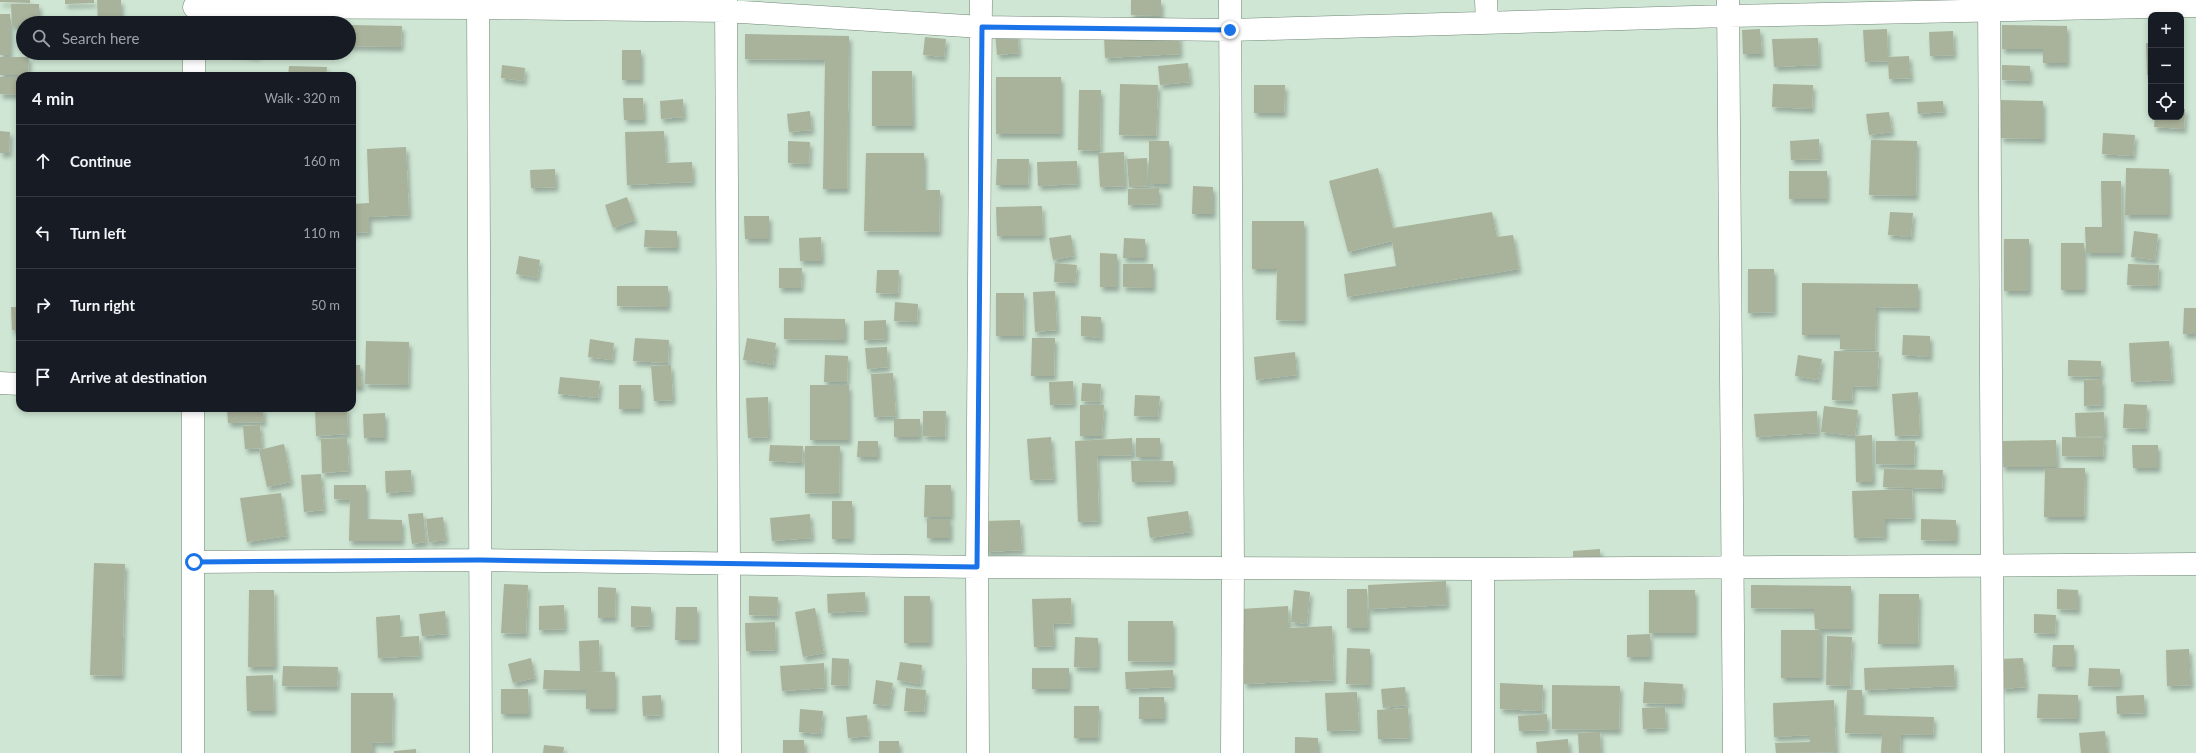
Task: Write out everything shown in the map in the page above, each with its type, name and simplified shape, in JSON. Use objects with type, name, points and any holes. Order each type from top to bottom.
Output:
[{"type":"street","points":[[978,753],[977,567],[982,0]]},
{"type":"street","points":[[1230,0],[1233,568],[1232,753]]},
{"type":"street","points":[[1486,0],[1487,23]]},
{"type":"street","points":[[478,4],[481,753]]},
{"type":"street","points":[[194,10],[478,4],[726,6],[982,27],[1230,30],[1487,23],[1728,8],[2196,6]]},
{"type":"street","points":[[726,6],[730,753]]},
{"type":"street","points":[[1989,6],[1993,753]]},
{"type":"street","points":[[1728,8],[1734,753]]},
{"type":"street","points":[[194,60],[194,72]]},
{"type":"street","points":[[0,383],[16,384]]},
{"type":"street","points":[[193,412],[194,753]]},
{"type":"street","points":[[194,562],[480,560],[977,567],[1483,569],[1732,566],[2196,564]]},
{"type":"street","points":[[1483,569],[1483,753]]},
{"type":"building","points":[[0,0],[30,0],[30,3],[0,2]]},
{"type":"building","points":[[65,0],[94,0],[94,3],[65,4]]},
{"type":"building","points":[[97,0],[121,0],[121,16],[98,16]]},
{"type":"building","points":[[1131,0],[1161,0],[1161,16],[1131,15]]},
{"type":"building","points":[[11,4],[39,4],[39,16],[16,16],[16,26],[12,26]]},
{"type":"building","points":[[0,14],[10,14],[10,55],[0,55]]},
{"type":"building","points":[[356,25],[402,26],[401,47],[356,46]]},
{"type":"building","points":[[2002,25],[2067,26],[2067,63],[2043,63],[2043,49],[2002,49]]},
{"type":"building","points":[[1760,29],[1762,54],[1743,54],[1742,30]]},
{"type":"building","points":[[1887,29],[1888,57],[1909,56],[1911,78],[1889,79],[1888,61],[1865,62],[1863,30]]},
{"type":"building","points":[[1017,30],[1019,53],[997,55],[995,32]]},
{"type":"building","points":[[1953,31],[1954,55],[1930,56],[1929,32]]},
{"type":"building","points":[[1179,33],[1180,54],[1105,58],[1104,36]]},
{"type":"building","points":[[745,34],[849,36],[847,189],[823,189],[825,60],[745,59]]},
{"type":"building","points":[[925,37],[946,39],[944,57],[923,55]]},
{"type":"building","points":[[1818,38],[1819,65],[1774,67],[1772,39]]},
{"type":"building","points":[[2146,43],[2148,43],[2148,75]]},
{"type":"building","points":[[622,50],[641,50],[641,80],[622,80]]},
{"type":"building","points":[[0,57],[16,57],[16,60],[29,60],[28,72],[16,72],[16,75],[0,75]]},
{"type":"building","points":[[1188,63],[1190,82],[1160,85],[1158,66]]},
{"type":"building","points":[[502,65],[525,68],[524,81],[501,78]]},
{"type":"building","points":[[2002,65],[2030,66],[2030,81],[2002,80]]},
{"type":"building","points":[[289,66],[327,67],[326,72],[288,72]]},
{"type":"building","points":[[872,71],[912,71],[913,126],[872,126]]},
{"type":"building","points":[[0,77],[16,77],[16,95],[0,94]]},
{"type":"building","points":[[996,77],[1061,77],[1061,134],[996,134]]},
{"type":"building","points":[[1120,84],[1158,85],[1156,136],[1119,135]]},
{"type":"building","points":[[1773,84],[1813,85],[1812,109],[1772,107]]},
{"type":"building","points":[[1254,85],[1285,85],[1284,113],[1254,113]]},
{"type":"building","points":[[1079,90],[1101,90],[1100,151],[1078,150]]},
{"type":"building","points":[[623,98],[643,98],[644,120],[624,120]]},
{"type":"building","points":[[683,99],[684,117],[661,119],[660,101]]},
{"type":"building","points":[[2001,100],[2043,101],[2043,139],[2001,138]]},
{"type":"building","points":[[1943,101],[1944,112],[1918,114],[1917,102]]},
{"type":"building","points":[[2185,109],[2184,129],[2154,127],[2155,120],[2184,120]]},
{"type":"building","points":[[810,111],[812,130],[789,132],[787,114]]},
{"type":"building","points":[[1889,112],[1892,132],[1869,135],[1866,114]]},
{"type":"building","points":[[0,131],[10,132],[9,153],[0,153]]},
{"type":"building","points":[[664,131],[666,163],[692,162],[693,182],[627,185],[625,132]]},
{"type":"building","points":[[2103,133],[2135,135],[2133,156],[2102,154]]},
{"type":"building","points":[[1819,139],[1820,159],[1791,160],[1790,141]]},
{"type":"building","points":[[1871,140],[1917,141],[1916,196],[1869,195]]},
{"type":"building","points":[[788,141],[810,142],[809,164],[788,163]]},
{"type":"building","points":[[1149,141],[1169,141],[1169,184],[1149,184]]},
{"type":"building","points":[[406,147],[409,215],[369,217],[369,232],[356,233],[356,204],[369,203],[367,149]]},
{"type":"building","points":[[1124,152],[1125,186],[1100,187],[1098,153]]},
{"type":"building","points":[[866,153],[924,153],[924,190],[940,190],[939,232],[864,231]]},
{"type":"building","points":[[1147,158],[1148,186],[1129,187],[1127,159]]},
{"type":"building","points":[[997,159],[1029,159],[1028,185],[996,185]]},
{"type":"building","points":[[1077,161],[1078,184],[1038,186],[1037,162]]},
{"type":"building","points":[[1378,168],[1393,228],[1492,212],[1497,237],[1513,235],[1519,269],[1347,297],[1344,274],[1396,266],[1392,241],[1348,252],[1329,181]]},
{"type":"building","points":[[2126,168],[2169,169],[2169,215],[2125,215]]},
{"type":"building","points":[[555,169],[556,187],[531,188],[530,170]]},
{"type":"building","points":[[1789,171],[1827,171],[1827,199],[1789,199]]},
{"type":"building","points":[[2101,181],[2121,181],[2122,253],[2086,253],[2085,227],[2102,227]]},
{"type":"building","points":[[1193,186],[1213,187],[1213,214],[1192,214]]},
{"type":"building","points":[[1159,188],[1159,204],[1128,205],[1128,189]]},
{"type":"building","points":[[627,197],[635,220],[613,228],[605,205]]},
{"type":"building","points":[[1042,206],[1043,236],[997,236],[996,207]]},
{"type":"building","points":[[1890,212],[1913,213],[1911,237],[1888,235]]},
{"type":"building","points":[[744,216],[769,216],[769,239],[745,239]]},
{"type":"building","points":[[1252,221],[1304,221],[1304,321],[1276,320],[1277,269],[1252,269]]},
{"type":"building","points":[[645,230],[677,231],[677,248],[644,247]]},
{"type":"building","points":[[2134,231],[2158,234],[2155,260],[2131,257]]},
{"type":"building","points":[[1071,235],[1074,256],[1053,260],[1049,238]]},
{"type":"building","points":[[821,237],[822,261],[800,261],[799,238]]},
{"type":"building","points":[[1124,238],[1145,239],[1145,258],[1123,258]]},
{"type":"building","points":[[2004,239],[2029,239],[2029,291],[2004,291]]},
{"type":"building","points":[[2061,243],[2084,243],[2084,290],[2061,290]]},
{"type":"building","points":[[1100,253],[1117,254],[1117,287],[1100,287]]},
{"type":"building","points":[[519,256],[540,260],[537,278],[516,274]]},
{"type":"building","points":[[1055,263],[1077,265],[1075,283],[1054,282]]},
{"type":"building","points":[[1123,264],[1153,264],[1153,288],[1123,287]]},
{"type":"building","points":[[2128,264],[2159,265],[2158,286],[2127,285]]},
{"type":"building","points":[[779,268],[802,268],[801,288],[779,288]]},
{"type":"building","points":[[1748,269],[1774,269],[1774,312],[1748,313]]},
{"type":"building","points":[[877,270],[899,270],[898,294],[876,293]]},
{"type":"building","points":[[1802,283],[1918,284],[1918,308],[1876,307],[1875,350],[1840,349],[1840,335],[1802,335]]},
{"type":"building","points":[[617,286],[668,286],[668,307],[617,306]]},
{"type":"building","points":[[1055,291],[1057,330],[1035,332],[1033,292]]},
{"type":"building","points":[[996,293],[1024,293],[1023,336],[996,336]]},
{"type":"building","points":[[895,302],[918,304],[917,322],[894,321]]},
{"type":"building","points":[[11,307],[16,307],[16,330],[12,330]]},
{"type":"building","points":[[2184,308],[2196,308],[2196,334],[2183,334]]},
{"type":"building","points":[[1081,316],[1101,317],[1101,338],[1081,336]]},
{"type":"building","points":[[784,318],[845,319],[845,340],[784,339]]},
{"type":"building","points":[[886,320],[886,339],[864,340],[864,321]]},
{"type":"building","points":[[1903,335],[1930,336],[1930,357],[1902,355]]},
{"type":"building","points":[[635,338],[669,340],[668,363],[633,361]]},
{"type":"building","points":[[747,338],[776,343],[773,365],[743,360]]},
{"type":"building","points":[[1032,338],[1055,338],[1054,376],[1031,376]]},
{"type":"building","points":[[590,339],[614,343],[612,360],[588,357]]},
{"type":"building","points":[[366,341],[409,342],[408,385],[365,384]]},
{"type":"building","points":[[2169,341],[2172,380],[2131,382],[2129,343]]},
{"type":"building","points":[[887,347],[888,367],[867,369],[865,348]]},
{"type":"building","points":[[1834,351],[1879,352],[1877,387],[1853,386],[1852,401],[1832,400]]},
{"type":"building","points":[[1295,352],[1297,375],[1256,380],[1254,357]]},
{"type":"building","points":[[825,355],[848,356],[847,382],[824,382]]},
{"type":"building","points":[[1798,355],[1822,359],[1818,380],[1795,376]]},
{"type":"building","points":[[2068,360],[2101,361],[2101,377],[2068,376]]},
{"type":"building","points":[[356,365],[360,365],[362,387],[356,387]]},
{"type":"building","points":[[671,365],[673,400],[654,401],[651,366]]},
{"type":"building","points":[[893,373],[896,416],[874,417],[871,374]]},
{"type":"building","points":[[560,377],[600,381],[598,398],[558,394]]},
{"type":"building","points":[[2102,379],[2102,405],[2084,406],[2084,380]]},
{"type":"building","points":[[1073,381],[1074,404],[1050,405],[1049,382]]},
{"type":"building","points":[[1082,383],[1101,384],[1100,402],[1081,401]]},
{"type":"building","points":[[619,385],[641,385],[641,409],[619,409]]},
{"type":"building","points":[[810,385],[849,385],[849,440],[810,440]]},
{"type":"building","points":[[1918,392],[1920,435],[1895,436],[1892,394]]},
{"type":"building","points":[[1135,395],[1160,396],[1158,417],[1134,416]]},
{"type":"building","points":[[768,397],[769,437],[748,438],[746,398]]},
{"type":"building","points":[[2124,404],[2147,405],[2146,429],[2123,428]]},
{"type":"building","points":[[1080,405],[1104,405],[1102,436],[1080,436]]},
{"type":"building","points":[[1824,406],[1858,410],[1855,436],[1821,432]]},
{"type":"building","points":[[923,411],[946,411],[945,437],[923,436]]},
{"type":"building","points":[[1817,411],[1818,433],[1756,437],[1754,414]]},
{"type":"building","points":[[227,412],[263,412],[264,422],[228,423]]},
{"type":"building","points":[[315,412],[347,412],[348,434],[316,436]]},
{"type":"building","points":[[2104,412],[2105,436],[2076,437],[2075,413]]},
{"type":"building","points":[[385,413],[385,438],[364,438],[363,414]]},
{"type":"building","points":[[894,419],[920,419],[920,437],[894,437]]},
{"type":"building","points":[[260,425],[262,448],[245,449],[243,426]]},
{"type":"building","points":[[1872,435],[1873,482],[1856,482],[1855,436]]},
{"type":"building","points":[[1051,437],[1054,479],[1030,480],[1027,439]]},
{"type":"building","points":[[2062,437],[2104,438],[2103,457],[2062,456]]},
{"type":"building","points":[[347,438],[349,471],[322,473],[321,439]]},
{"type":"building","points":[[1132,438],[1133,455],[1097,456],[1099,521],[1078,522],[1075,441]]},
{"type":"building","points":[[1136,438],[1160,438],[1160,457],[1136,457]]},
{"type":"building","points":[[2056,440],[2057,467],[2002,467],[2002,441]]},
{"type":"building","points":[[858,441],[878,441],[878,457],[857,457]]},
{"type":"building","points":[[1876,441],[1915,441],[1914,465],[1876,464]]},
{"type":"building","points":[[284,444],[291,482],[267,487],[259,450]]},
{"type":"building","points":[[770,445],[803,446],[802,463],[769,461]]},
{"type":"building","points":[[2132,445],[2158,445],[2158,468],[2133,468]]},
{"type":"building","points":[[805,446],[840,446],[839,494],[805,493]]},
{"type":"building","points":[[1131,461],[1173,461],[1173,481],[1132,482]]},
{"type":"building","points":[[2045,468],[2085,468],[2084,517],[2044,517]]},
{"type":"building","points":[[1884,469],[1943,470],[1942,489],[1883,487]]},
{"type":"building","points":[[411,470],[412,491],[386,493],[385,471]]},
{"type":"building","points":[[321,474],[324,510],[304,512],[301,475]]},
{"type":"building","points":[[334,485],[366,485],[366,519],[402,520],[402,541],[349,541],[350,500],[334,499]]},
{"type":"building","points":[[925,485],[951,485],[951,517],[924,517]]},
{"type":"building","points":[[1912,489],[1913,518],[1885,519],[1885,537],[1854,538],[1852,491]]},
{"type":"building","points":[[281,493],[287,536],[247,542],[240,498]]},
{"type":"building","points":[[832,501],[852,501],[852,539],[832,539]]},
{"type":"building","points":[[1188,511],[1191,532],[1150,538],[1147,517]]},
{"type":"building","points":[[423,513],[426,542],[412,544],[408,514]]},
{"type":"building","points":[[810,514],[812,538],[772,541],[770,518]]},
{"type":"building","points":[[443,517],[446,540],[429,542],[426,519]]},
{"type":"building","points":[[927,519],[950,519],[950,538],[927,538]]},
{"type":"building","points":[[1921,519],[1956,520],[1956,541],[1921,540]]},
{"type":"building","points":[[1020,520],[1022,550],[986,552],[984,521]]},
{"type":"building","points":[[1600,549],[1600,562],[1573,563],[1573,551]]},
{"type":"building","points":[[94,563],[125,564],[122,676],[90,675]]},
{"type":"building","points":[[1446,581],[1447,605],[1369,609],[1368,585]]},
{"type":"building","points":[[504,584],[528,585],[526,634],[501,633]]},
{"type":"building","points":[[1751,585],[1851,586],[1851,629],[1815,629],[1814,609],[1751,608]]},
{"type":"building","points":[[598,587],[616,588],[615,618],[598,618]]},
{"type":"building","points":[[1347,589],[1367,589],[1368,628],[1347,628]]},
{"type":"building","points":[[2057,589],[2078,590],[2078,610],[2057,609]]},
{"type":"building","points":[[249,590],[274,590],[275,667],[248,667]]},
{"type":"building","points":[[1294,590],[1310,592],[1307,624],[1291,622]]},
{"type":"building","points":[[1649,590],[1695,590],[1695,633],[1649,633]]},
{"type":"building","points":[[865,592],[866,611],[828,613],[827,594]]},
{"type":"building","points":[[1879,594],[1919,594],[1918,644],[1878,644]]},
{"type":"building","points":[[749,596],[778,597],[777,616],[749,615]]},
{"type":"building","points":[[904,596],[930,596],[930,643],[904,643]]},
{"type":"building","points":[[1071,598],[1072,623],[1053,624],[1054,646],[1034,647],[1032,599]]},
{"type":"building","points":[[564,605],[565,629],[539,630],[539,606]]},
{"type":"building","points":[[631,606],[651,607],[651,626],[631,627]]},
{"type":"building","points":[[1288,606],[1289,628],[1332,626],[1334,680],[1244,684],[1241,609]]},
{"type":"building","points":[[676,607],[697,607],[697,640],[675,640]]},
{"type":"building","points":[[815,608],[824,653],[803,657],[795,612]]},
{"type":"building","points":[[445,611],[447,634],[422,636],[419,614]]},
{"type":"building","points":[[2034,614],[2056,615],[2055,634],[2034,633]]},
{"type":"building","points":[[400,615],[400,637],[419,636],[420,656],[378,658],[376,617]]},
{"type":"building","points":[[1128,621],[1173,621],[1173,662],[1128,661]]},
{"type":"building","points":[[775,622],[776,650],[746,651],[745,623]]},
{"type":"building","points":[[1781,630],[1821,630],[1821,678],[1781,678]]},
{"type":"building","points":[[1650,634],[1650,657],[1627,657],[1627,635]]},
{"type":"building","points":[[1827,636],[1852,637],[1850,686],[1826,685]]},
{"type":"building","points":[[1075,637],[1098,638],[1098,668],[1074,667]]},
{"type":"building","points":[[599,640],[600,671],[584,671],[615,672],[615,709],[586,709],[586,690],[543,689],[544,670],[580,671],[579,641]]},
{"type":"building","points":[[2053,645],[2074,645],[2074,667],[2052,667]]},
{"type":"building","points":[[1347,648],[1370,649],[1370,685],[1346,684]]},
{"type":"building","points":[[2189,649],[2191,685],[2167,686],[2166,650]]},
{"type":"building","points":[[531,658],[535,678],[513,683],[508,664]]},
{"type":"building","points":[[832,658],[849,659],[848,686],[831,685]]},
{"type":"building","points":[[2023,658],[2026,687],[2002,689],[1999,659]]},
{"type":"building","points":[[900,662],[922,665],[920,684],[897,680]]},
{"type":"building","points":[[824,663],[825,688],[782,691],[780,666]]},
{"type":"building","points":[[1954,665],[1955,686],[1865,690],[1864,668]]},
{"type":"building","points":[[283,666],[338,667],[337,687],[282,686]]},
{"type":"building","points":[[1032,668],[1069,668],[1069,689],[1032,689]]},
{"type":"building","points":[[2089,668],[2120,669],[2120,687],[2088,686]]},
{"type":"building","points":[[1173,670],[1173,687],[1126,689],[1125,672]]},
{"type":"building","points":[[273,675],[274,711],[247,711],[246,676]]},
{"type":"building","points":[[876,680],[893,683],[889,706],[873,704]]},
{"type":"building","points":[[1644,682],[1683,684],[1682,704],[1643,703]]},
{"type":"building","points":[[1500,683],[1543,685],[1542,711],[1500,709]]},
{"type":"building","points":[[1552,685],[1620,686],[1619,730],[1552,729]]},
{"type":"building","points":[[1405,687],[1407,705],[1383,708],[1381,689]]},
{"type":"building","points":[[906,688],[926,690],[924,712],[904,711]]},
{"type":"building","points":[[501,689],[528,689],[529,714],[501,714]]},
{"type":"building","points":[[1847,690],[1862,690],[1862,715],[1934,717],[1933,735],[1901,734],[1900,753],[1881,753],[1882,734],[1845,733]]},
{"type":"building","points":[[1357,692],[1359,730],[1327,731],[1325,693]]},
{"type":"building","points":[[351,693],[393,693],[392,743],[373,742],[373,753],[351,753]]},
{"type":"building","points":[[2038,694],[2078,695],[2078,719],[2037,718]]},
{"type":"building","points":[[661,695],[661,715],[643,716],[642,696]]},
{"type":"building","points":[[2144,695],[2145,713],[2117,714],[2116,696]]},
{"type":"building","points":[[1139,697],[1164,697],[1164,719],[1139,719]]},
{"type":"building","points":[[1834,700],[1836,752],[1776,753],[1775,743],[1810,742],[1810,735],[1774,737],[1773,703]]},
{"type":"building","points":[[1074,706],[1099,706],[1098,738],[1074,738]]},
{"type":"building","points":[[1665,707],[1666,728],[1643,729],[1642,708]]},
{"type":"building","points":[[1408,708],[1410,738],[1378,739],[1377,710]]},
{"type":"building","points":[[800,709],[823,711],[821,734],[799,732]]},
{"type":"building","points":[[1547,714],[1547,730],[1519,731],[1518,716]]},
{"type":"building","points":[[867,715],[869,736],[848,738],[846,717]]},
{"type":"building","points":[[2105,731],[2107,753],[2081,753],[2079,733]]},
{"type":"building","points":[[1600,732],[1601,753],[1579,753],[1578,733]]},
{"type":"building","points":[[1295,737],[1318,738],[1318,753],[1295,753]]},
{"type":"building","points":[[1568,739],[1569,753],[1537,753],[1536,742]]},
{"type":"building","points":[[783,740],[804,740],[805,753],[783,753]]},
{"type":"building","points":[[879,741],[899,741],[899,753],[879,753]]},
{"type":"building","points":[[544,745],[564,747],[563,753],[543,753]]},
{"type":"building","points":[[416,749],[416,753],[394,753],[394,751]]},
{"type":"route","points":[[194,562],[480,560],[977,567],[982,27],[1230,30]]}]
